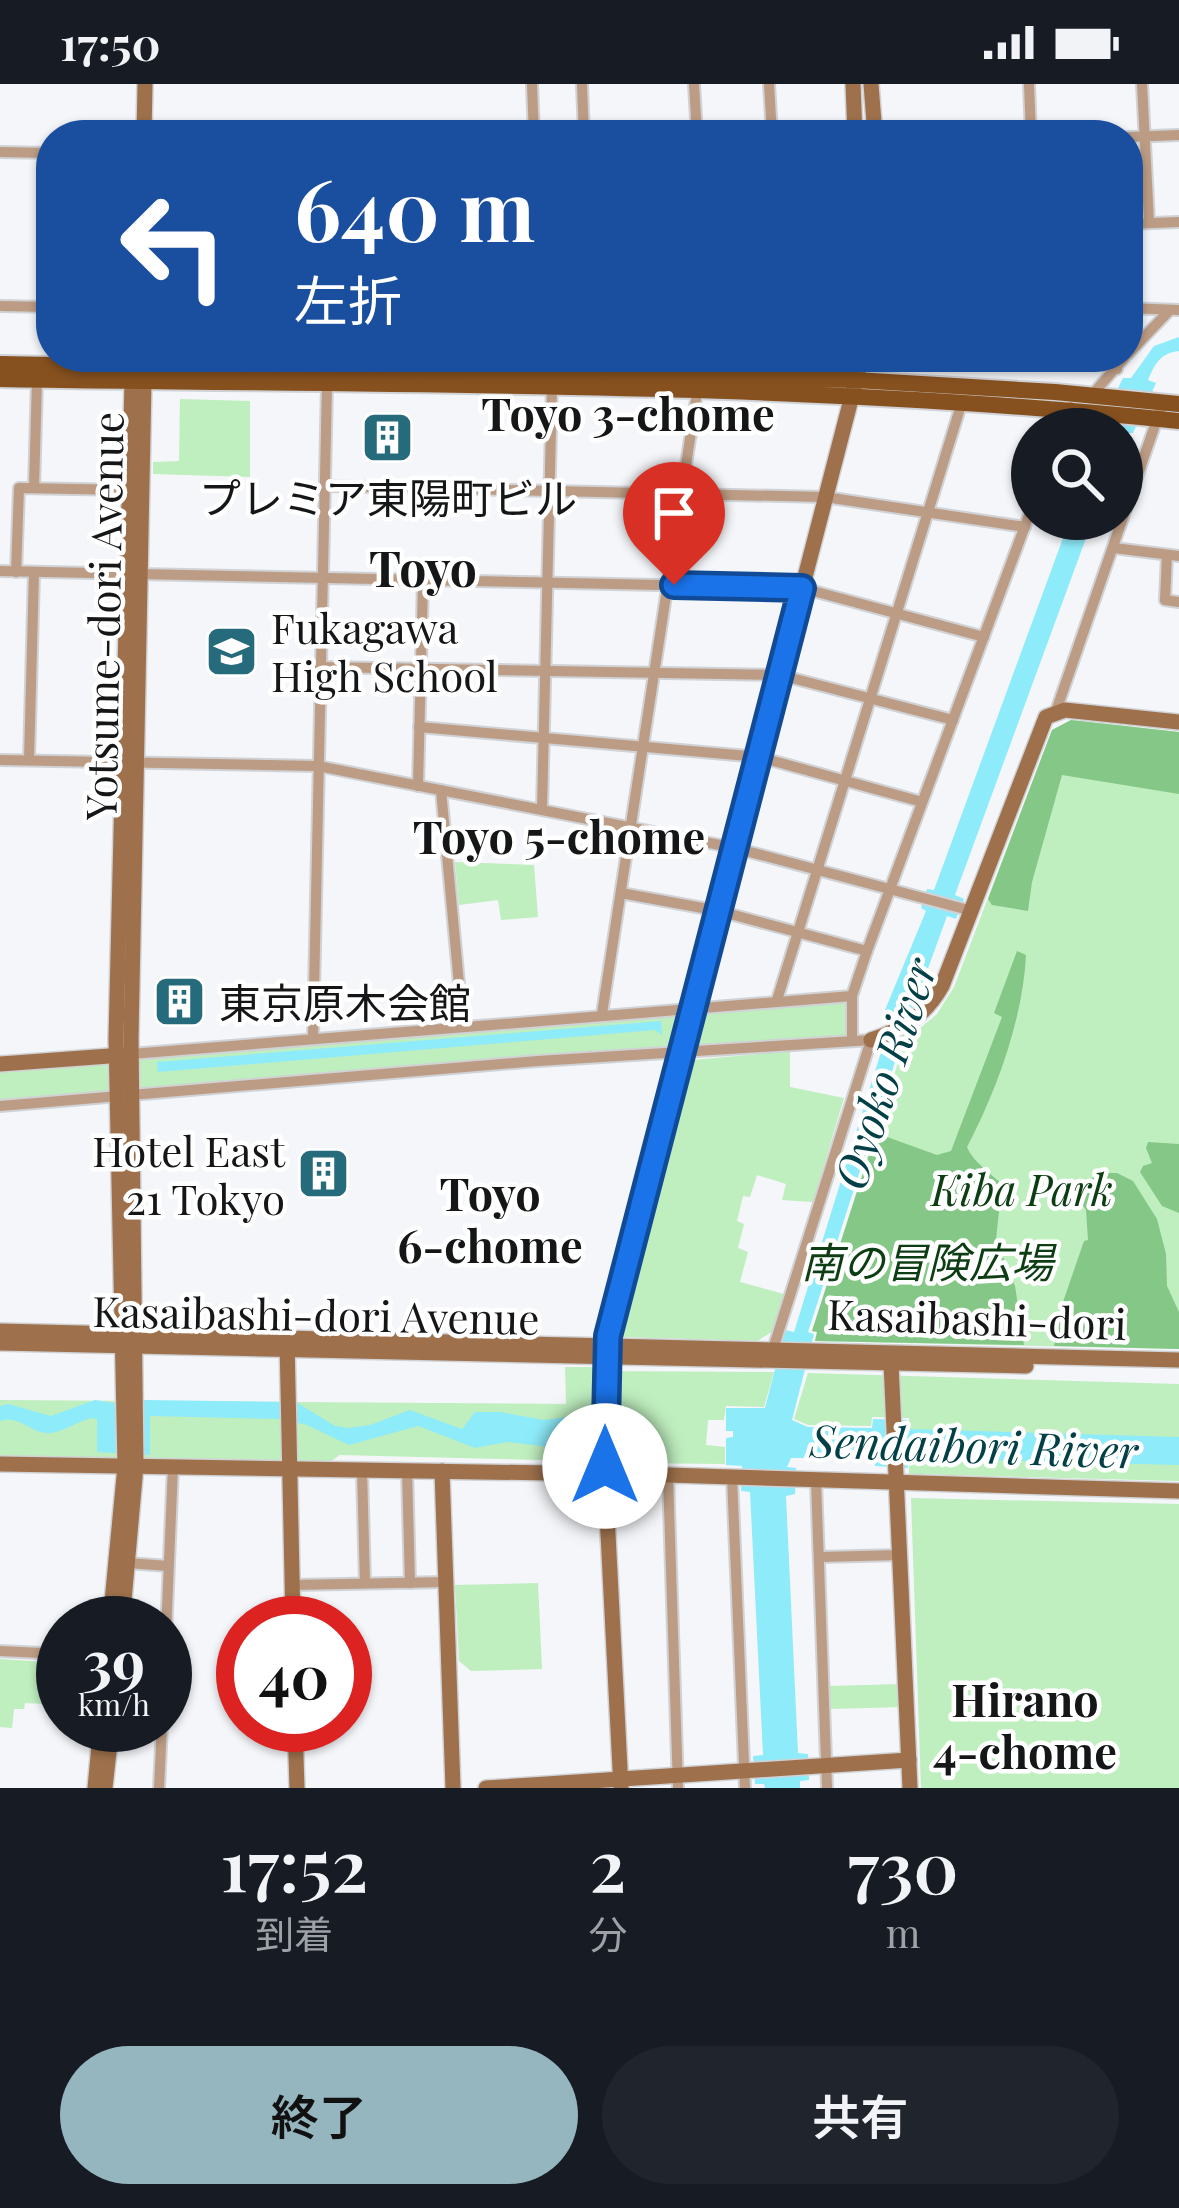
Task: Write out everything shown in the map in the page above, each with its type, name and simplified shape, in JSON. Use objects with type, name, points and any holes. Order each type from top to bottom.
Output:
[{"type":"main road","points":[[0,364],[36,366]]},
{"type":"main road","points":[[0,379],[139,372]]},
{"type":"main road","points":[[364,372],[552,382],[853,388],[1103,401],[1162,410]]},
{"type":"main road","points":[[853,388],[962,402],[1069,408],[1103,401]]},
{"type":"street","points":[[144,120],[145,84]]},
{"type":"street","points":[[532,84],[533,120]]},
{"type":"street","points":[[582,84],[583,120]]},
{"type":"street","points":[[694,84],[696,120]]},
{"type":"street","points":[[769,84],[771,120]]},
{"type":"street","points":[[853,84],[854,120]]},
{"type":"street","points":[[872,84],[873,120]]},
{"type":"street","points":[[1029,84],[1030,120]]},
{"type":"street","points":[[1142,84],[1149,222]]},
{"type":"street","points":[[1144,136],[1179,135]]},
{"type":"street","points":[[0,152],[36,153]]},
{"type":"street","points":[[1143,223],[1179,221]]},
{"type":"street","points":[[0,305],[36,306]]},
{"type":"street","points":[[1143,309],[1173,311]]},
{"type":"street","points":[[1143,340],[1173,311]]},
{"type":"street","name":"Yotsume-dori Avenue","points":[[134,575],[130,490],[139,372]]},
{"type":"street","name":"Yotsume-dori Avenue","points":[[125,1596],[130,1462],[124,1056],[139,372]]},
{"type":"street","points":[[314,1039],[327,372]]},
{"type":"street","points":[[602,1014],[698,372]]},
{"type":"street","points":[[621,1784],[605,1474],[606,1350],[858,372]]},
{"type":"street","points":[[1103,401],[1117,372]]},
{"type":"street","points":[[34,488],[37,380]]},
{"type":"street","points":[[542,810],[552,382]]},
{"type":"street","points":[[777,1000],[962,402]]},
{"type":"street","points":[[0,1106],[683,1047],[877,1038],[910,1023],[943,986],[966,910],[1040,728],[1056,711],[1162,410]]},
{"type":"street","points":[[325,486],[825,497],[1011,525]]},
{"type":"street","points":[[16,572],[16,492],[34,488],[130,490]]},
{"type":"street","points":[[852,1036],[852,999],[867,951],[1020,540]]},
{"type":"street","points":[[1114,548],[1173,555],[1165,600],[1179,602]]},
{"type":"street","points":[[0,572],[802,588],[984,637]]},
{"type":"street","points":[[29,760],[34,572]]},
{"type":"street","points":[[418,786],[423,581]]},
{"type":"street","points":[[320,667],[780,674],[953,721]]},
{"type":"street","points":[[1056,711],[1179,722]]},
{"type":"street","points":[[419,728],[759,757],[922,802]]},
{"type":"street","points":[[0,760],[318,766],[735,848],[966,910]]},
{"type":"street","points":[[441,790],[463,1027]]},
{"type":"street","points":[[621,893],[719,911],[867,951]]},
{"type":"street","points":[[0,1064],[777,1000],[852,999]]},
{"type":"street","points":[[774,1355],[877,1038]]},
{"type":"street","name":"Kasaibashi-dori Avenue","points":[[0,1331],[128,1340],[774,1355]]},
{"type":"street","name":"Kasaibashi-dori Avenue","points":[[0,1343],[128,1340]]},
{"type":"street","points":[[287,1344],[292,1596]]},
{"type":"street","name":"Kasaibashi-dori","points":[[774,1355],[1179,1360]]},
{"type":"street","name":"Kasaibashi-dori","points":[[811,1355],[891,1363],[1179,1370]]},
{"type":"street","points":[[891,1363],[910,1788]]},
{"type":"street","name":"Yotsume-dori Avenue","points":[[113,1596],[130,1462]]},
{"type":"street","points":[[0,1464],[290,1462],[362,1470],[817,1481],[897,1476],[1179,1491]]},
{"type":"street","points":[[167,1596],[173,1466]]},
{"type":"street","points":[[362,1470],[365,1583]]},
{"type":"street","points":[[406,1470],[410,1582]]},
{"type":"street","points":[[442,1471],[453,1788]]},
{"type":"street","points":[[668,1475],[678,1781]]},
{"type":"street","points":[[737,1477],[746,1788]]},
{"type":"street","points":[[817,1481],[818,1765],[827,1788]]},
{"type":"street","points":[[819,1557],[901,1556]]},
{"type":"street","points":[[128,1563],[168,1566]]},
{"type":"street","points":[[292,1585],[447,1582]]},
{"type":"street","points":[[0,1651],[36,1653]]},
{"type":"street","points":[[95,1788],[98,1752]]},
{"type":"street","points":[[105,1788],[109,1752]]},
{"type":"street","points":[[159,1788],[161,1752]]},
{"type":"street","points":[[296,1752],[297,1788]]},
{"type":"street","points":[[486,1788],[678,1781],[749,1770],[909,1760]]},
{"type":"green space","points":[[180,399],[250,401],[250,477],[153,474],[153,462],[179,461]]},
{"type":"green space","name":"Kiba Park","points":[[1071,720],[1179,732],[1179,1349],[815,1341],[817,1332],[812,1331],[905,1041],[937,1014],[954,987],[1052,730]]},
{"type":"green space","points":[[1071,720],[1179,732],[1179,794],[1062,775],[1028,911],[992,905],[988,899],[1052,730]]},
{"type":"green space","points":[[455,862],[534,865],[538,917],[501,920],[498,900],[459,905]]},
{"type":"green space","name":"南の冒険広場","points":[[1017,951],[1026,955],[1014,1028],[967,1147],[1011,1192],[999,1211],[996,1240],[1015,1286],[1024,1345],[815,1341],[817,1332],[812,1331],[876,1133],[937,1155],[951,1151],[1002,1017],[994,1013]]},
{"type":"green space","points":[[848,1000],[849,1036],[0,1102],[0,1068]]},
{"type":"green space","points":[[790,1051],[790,1087],[844,1098],[813,1202],[782,1200],[786,1184],[757,1175],[750,1197],[743,1196],[737,1221],[744,1224],[738,1248],[748,1252],[740,1282],[784,1294],[773,1331],[757,1341],[621,1337],[692,1060]]},
{"type":"green space","points":[[1148,1142],[1179,1144],[1179,1213],[1162,1206],[1140,1172],[1152,1163]]},
{"type":"green space","points":[[1098,1173],[1117,1173],[1133,1181],[1157,1219],[1166,1254],[1167,1286],[1179,1312],[1179,1349],[1054,1346],[1064,1299],[1088,1240],[1086,1210],[1075,1194]]},
{"type":"green space","points":[[565,1367],[774,1372],[764,1407],[726,1406],[724,1420],[708,1420],[706,1445],[725,1447],[725,1464],[587,1467],[587,1463],[549,1461],[548,1468],[543,1460],[340,1455],[327,1464],[0,1459],[0,1400],[566,1404]]},
{"type":"green space","points":[[808,1373],[1179,1384],[1179,1481],[909,1474],[909,1418],[872,1417],[871,1426],[808,1425],[794,1419]]},
{"type":"green space","points":[[911,1498],[1179,1504],[1179,1788],[921,1788]]},
{"type":"green space","points":[[538,1583],[542,1669],[471,1671],[459,1661],[455,1585]]},
{"type":"green space","points":[[0,1659],[36,1661],[36,1704],[14,1709],[12,1728],[0,1727]]},
{"type":"green space","points":[[902,1684],[902,1707],[830,1709],[829,1686]]},
{"type":"water","points":[[1179,337],[1179,351],[1163,357],[1148,380],[1156,383],[1143,411],[1108,408],[1123,378],[1143,372],[1143,361],[1154,346]]},
{"type":"water","points":[[1062,540],[1085,540],[955,895],[964,899],[956,919],[947,916],[902,1040],[808,1332],[814,1334],[792,1420],[808,1427],[872,1428],[873,1419],[908,1420],[908,1429],[1179,1437],[1179,1465],[909,1458],[908,1468],[875,1466],[874,1457],[791,1458],[787,1467],[796,1468],[795,1494],[786,1496],[798,1753],[808,1754],[809,1780],[800,1781],[800,1788],[765,1788],[755,1784],[753,1756],[763,1755],[750,1492],[741,1491],[742,1466],[726,1465],[726,1438],[733,1437],[733,1431],[726,1431],[726,1408],[765,1408],[785,1330],[794,1332],[881,1052],[889,1022],[885,1010],[926,911],[921,908],[927,889],[934,890]]},
{"type":"water","points":[[661,1021],[662,1035],[655,1030],[158,1072],[157,1062]]},
{"type":"water","points":[[95,1400],[296,1402],[335,1426],[348,1428],[410,1410],[462,1429],[475,1412],[544,1420],[567,1417],[566,1449],[507,1442],[475,1448],[418,1426],[349,1445],[307,1425],[281,1419],[150,1416],[150,1455],[97,1452],[97,1419],[51,1433],[0,1421],[0,1406],[8,1404],[51,1416]]},
{"type":"place","name":"プレミア東陽町ビル","points":[[388,438]]},
{"type":"place","name":"Fukagawa High School","points":[[232,651]]},
{"type":"place","name":"東京原木会館","points":[[180,1002]]},
{"type":"place","name":"Hotel East 21 Tokyo","points":[[324,1174]]},
{"type":"district","name":"Toyo 3-chome","points":[[628,412]]},
{"type":"district","name":"Toyo","points":[[423,567]]},
{"type":"district","name":"Toyo 5-chome","points":[[559,835]]},
{"type":"district","name":"Toyo 6-chome","points":[[490,1218]]},
{"type":"district","name":"Hirano 4-chome","points":[[1025,1724]]},
{"type":"route","points":[[605,1466],[608,1336],[802,588],[674,585]]},
{"type":"water label","name":"Oyoko River","points":[[883,1073]]},
{"type":"water label","name":"Sendaibori River","points":[[974,1444]]}]
